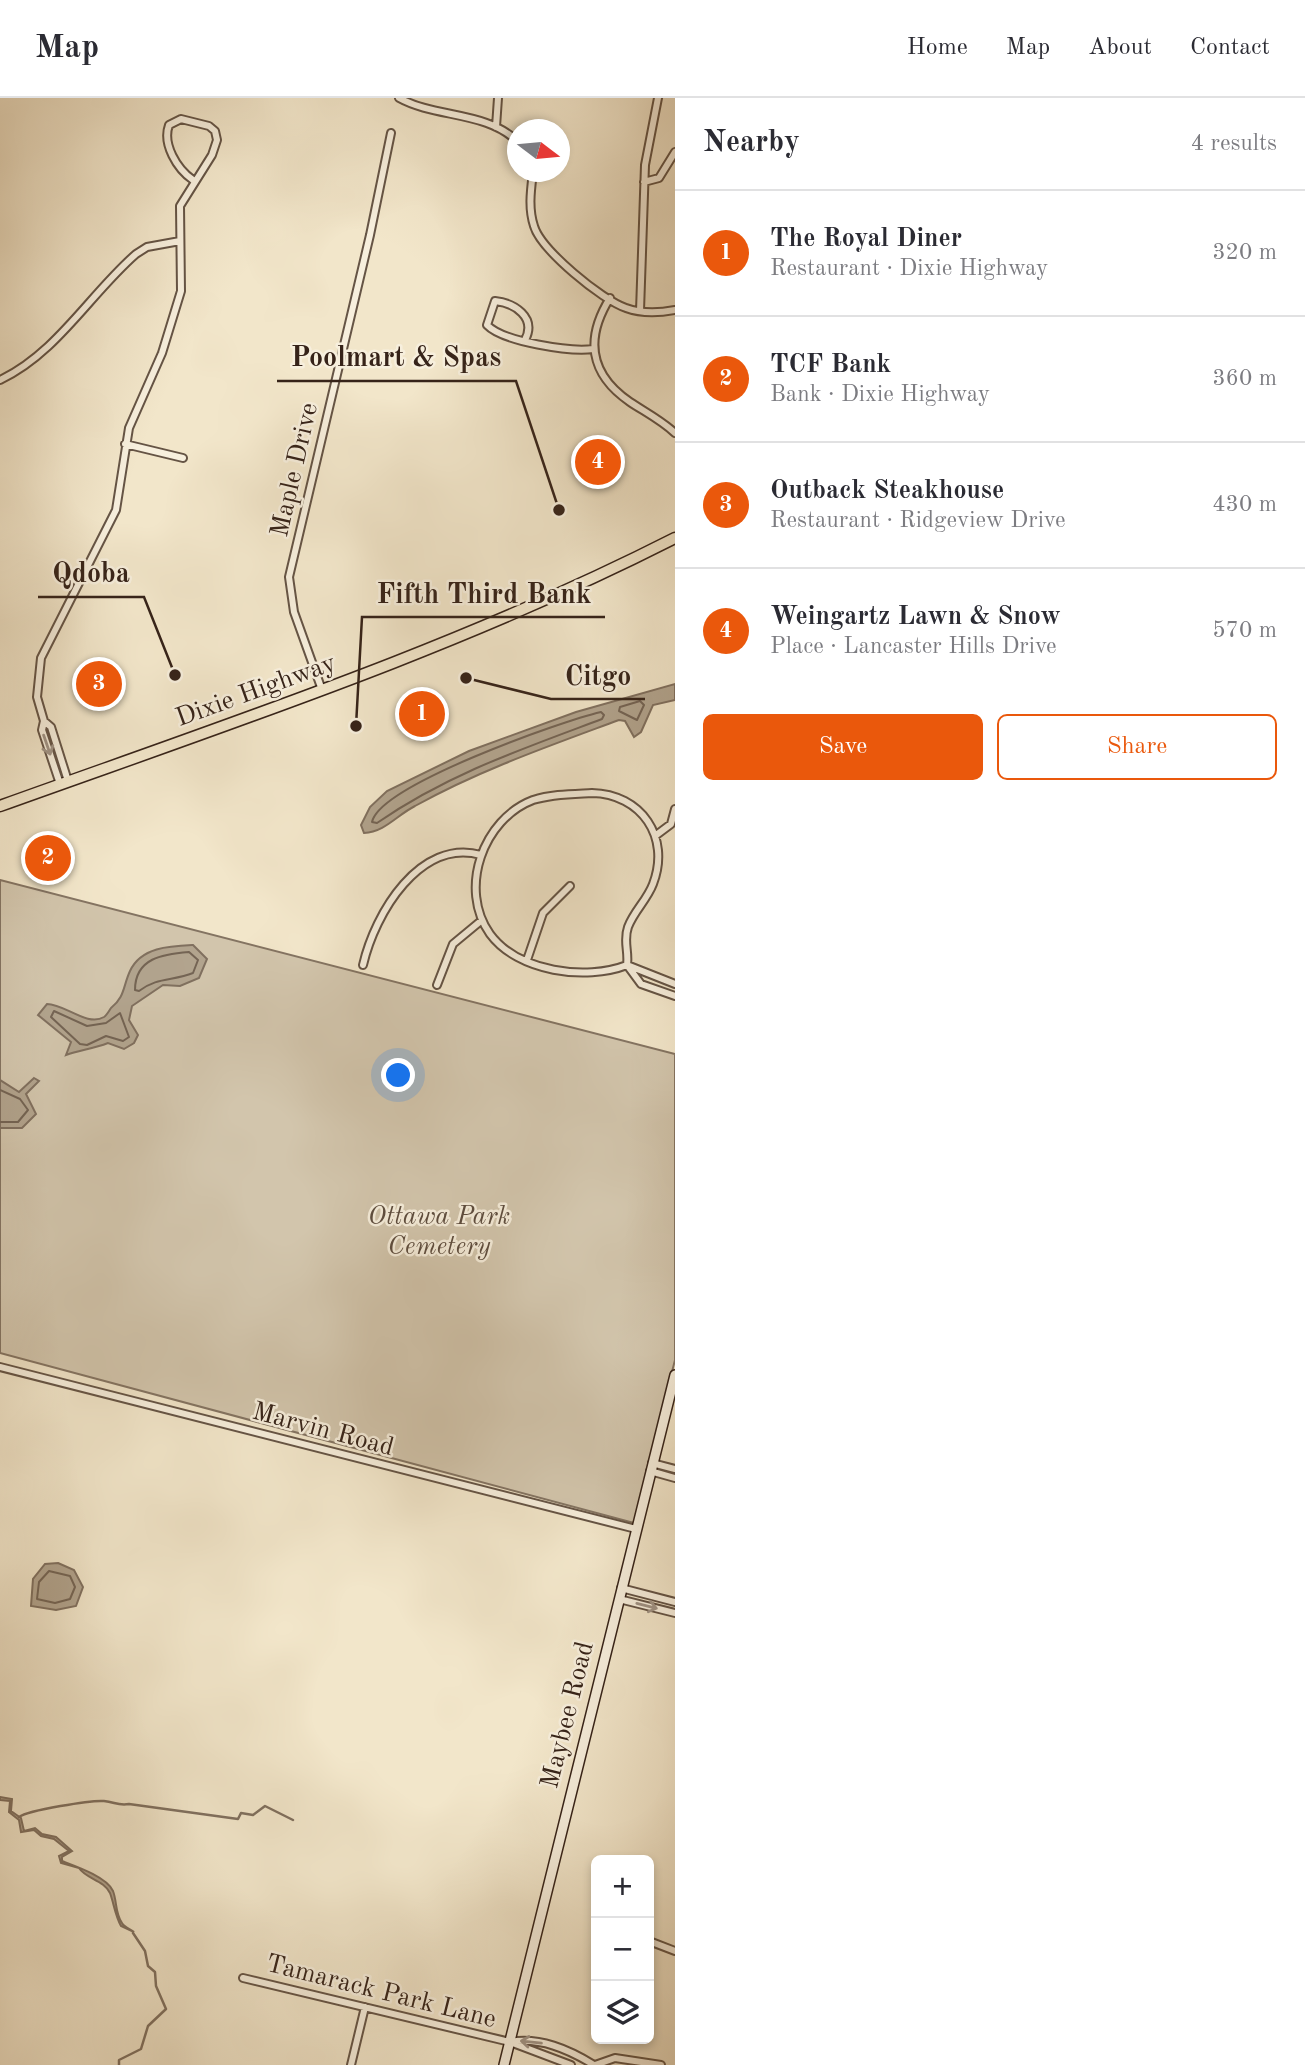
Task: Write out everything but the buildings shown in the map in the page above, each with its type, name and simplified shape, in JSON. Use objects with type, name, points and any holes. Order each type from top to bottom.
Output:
[{"type":"main road","name":"Dixie Highway","points":[[0,806],[459,638],[605,573],[675,538]]},
{"type":"main road","name":"Maybee Road","points":[[504,2065],[675,1375]]},
{"type":"street","points":[[398,98],[422,108],[496,127],[507,134]]},
{"type":"street","points":[[496,127],[498,98]]},
{"type":"street","points":[[640,311],[646,148],[658,98]]},
{"type":"street","points":[[64,783],[51,727],[44,721],[37,697],[41,659],[116,510],[121,494],[125,444],[133,414],[162,353],[176,312],[183,273],[180,206],[193,180],[212,155],[216,140],[215,131],[202,123],[181,119],[169,125],[165,136],[172,154],[193,180]]},
{"type":"street","name":"Maple Drive","points":[[322,690],[294,612],[289,577],[370,235],[391,133]]},
{"type":"street","points":[[644,182],[659,178],[675,152]]},
{"type":"street","points":[[532,182],[530,213],[541,239],[561,262],[625,308],[640,311],[675,310]]},
{"type":"street","points":[[0,380],[24,367],[48,347],[136,254],[147,247],[180,241]]},
{"type":"street","points":[[610,298],[596,326],[593,349],[611,385],[675,433]]},
{"type":"street","points":[[525,340],[528,335],[523,314],[516,305],[495,300],[488,319],[489,328],[525,340],[565,350],[593,349]]},
{"type":"street","points":[[125,444],[183,458]]},
{"type":"street","points":[[675,984],[627,965],[586,975],[553,970],[499,945],[482,920],[476,880],[481,855],[493,831],[508,816],[533,800],[548,796],[592,793],[617,796],[639,811],[655,836],[659,867],[652,887],[625,937],[627,965],[641,984],[660,993],[675,996]]},
{"type":"street","points":[[655,836],[671,824],[675,809]]},
{"type":"street","points":[[363,965],[377,923],[409,879],[432,860],[456,851],[481,855]]},
{"type":"street","points":[[527,960],[543,913],[570,886]]},
{"type":"street","points":[[437,985],[453,944],[482,920]]},
{"type":"street","points":[[660,993],[664,981]]},
{"type":"street","name":"Marvin Road","points":[[0,1367],[636,1529]]},
{"type":"street","points":[[651,1467],[675,1469]]},
{"type":"street","points":[[651,1467],[675,1478]]},
{"type":"street","points":[[621,1588],[675,1602]]},
{"type":"street","points":[[619,1599],[675,1613]]},
{"type":"street","points":[[654,1943],[675,1951]]},
{"type":"street","name":"Tamarack Park Lane","points":[[243,1978],[510,2042]]},
{"type":"street","points":[[351,2065],[365,2007]]},
{"type":"street","points":[[510,2042],[529,2039],[564,2049],[594,2065],[615,2058],[662,2065]]},
{"type":"street","points":[[510,2042],[571,2065]]},
{"type":"street","points":[[560,2061],[564,2049]]},
{"type":"green space","name":"Ottawa Park Cemetery","points":[[0,880],[675,1054],[675,1360],[634,1523],[0,1353]]},
{"type":"water","points":[[675,684],[675,700],[653,705],[641,732],[634,737],[625,721],[619,720],[490,770],[415,806],[378,830],[364,833],[361,825],[370,807],[387,791],[469,751],[576,712]]},
{"type":"water","points":[[193,945],[207,959],[199,978],[180,986],[163,985],[132,1006],[129,1020],[138,1035],[134,1043],[124,1049],[108,1043],[66,1055],[71,1042],[38,1015],[47,1004],[90,1019],[104,1017],[119,1000],[130,971],[141,957],[157,949]]},
{"type":"water","points":[[34,1078],[39,1081],[26,1094],[36,1114],[22,1128],[0,1128],[0,1080],[19,1092]]},
{"type":"water","points":[[58,1563],[74,1570],[83,1587],[76,1606],[56,1610],[31,1606],[33,1579],[45,1564]]},
{"type":"water","points":[[0,1797],[12,1799],[11,1811],[21,1818],[24,1831],[35,1828],[42,1834],[56,1837],[72,1851],[62,1857],[62,1861],[75,1866],[90,1873],[110,1886],[120,1919],[134,1932],[121,1926],[107,1889],[79,1868],[61,1863],[59,1856],[69,1851],[54,1839],[41,1836],[34,1830],[21,1832],[19,1820],[9,1812],[10,1801],[0,1800]]},
{"type":"waterway","points":[[19,1817],[60,1806],[104,1801],[238,1819],[241,1813],[253,1815],[265,1806],[293,1820]]},
{"type":"waterway","points":[[119,2065],[119,2060],[141,2049],[148,2026],[166,2009],[156,1986],[155,1972],[148,1966],[145,1951],[133,1933]]},
{"type":"place","name":"Weingartz Lawn & Snow","points":[[598,462]]},
{"type":"place","name":"Poolmart & Spas","points":[[559,510]]},
{"type":"place","name":"Qdoba","points":[[175,675]]},
{"type":"place","name":"Citgo","points":[[466,678]]},
{"type":"place","name":"Outback Steakhouse","points":[[99,684]]},
{"type":"place","name":"The Royal Diner","points":[[422,714]]},
{"type":"place","name":"Fifth Third Bank","points":[[356,726]]},
{"type":"place","name":"TCF Bank","points":[[48,858]]}]
